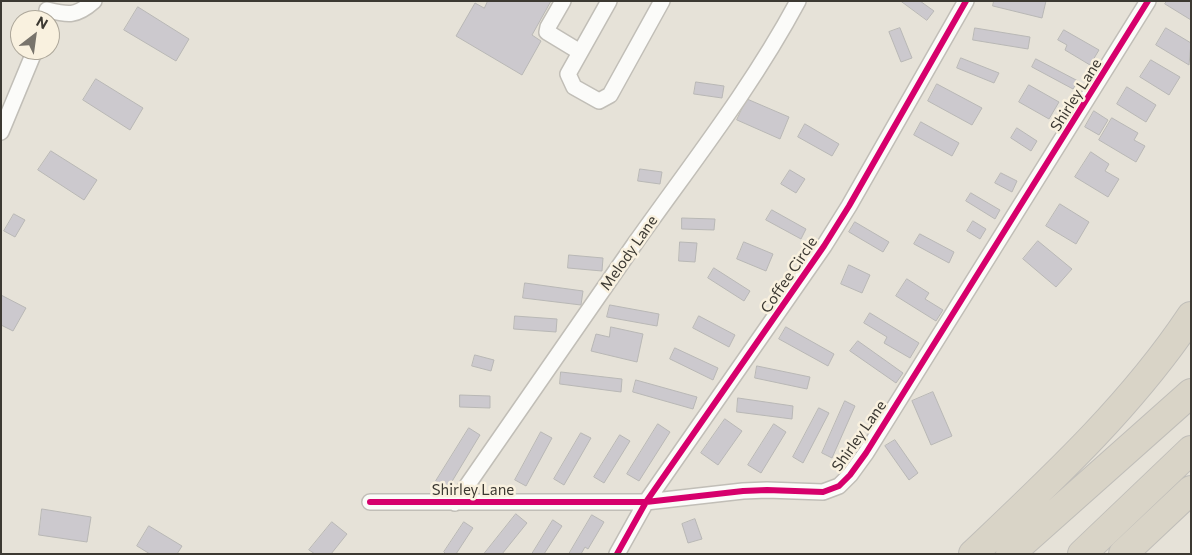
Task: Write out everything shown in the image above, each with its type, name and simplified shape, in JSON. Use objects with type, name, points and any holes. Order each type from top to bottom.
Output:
[{"type":"highway","points":[[973,554],[1106,424],[1143,381],[1191,316]]},
{"type":"highway","points":[[1010,554],[1191,393]]},
{"type":"highway","points":[[1082,554],[1191,450]]},
{"type":"highway","points":[[1123,554],[1191,490]]},
{"type":"street","points":[[60,13],[70,15],[84,10],[94,1]]},
{"type":"street","points":[[563,1],[547,32],[580,52]]},
{"type":"street","points":[[608,2],[568,74],[574,87],[598,101],[610,95],[662,1]]},
{"type":"street","name":"Melody Lane","points":[[455,503],[636,242],[720,125],[762,62],[798,1]]},
{"type":"street","name":"Coffee Circle","points":[[618,554],[646,502],[824,246],[966,1]]},
{"type":"street","name":"Shirley Lane","points":[[370,502],[646,502],[743,491],[823,492],[839,486],[850,475],[866,453],[1148,1]]},
{"type":"street","points":[[1,132],[31,60]]},
{"type":"building","points":[[488,1],[551,1],[532,35],[541,41],[522,75],[456,36],[475,3],[484,8]]},
{"type":"building","points":[[901,1],[920,1],[934,11],[927,20]]},
{"type":"building","points":[[994,1],[1046,1],[1042,18],[993,6]]},
{"type":"building","points":[[1167,1],[1191,1],[1191,20],[1165,4]]},
{"type":"building","points":[[138,7],[189,39],[176,61],[124,30]]},
{"type":"building","points":[[900,28],[912,58],[901,62],[889,32]]},
{"type":"building","points":[[975,28],[1030,37],[1028,49],[973,40]]},
{"type":"building","points":[[1166,28],[1191,43],[1189,65],[1156,45]]},
{"type":"building","points":[[1064,30],[1099,50],[1090,65],[1065,50],[1067,45],[1058,40]]},
{"type":"building","points":[[961,58],[999,73],[994,83],[957,68]]},
{"type":"building","points":[[1036,59],[1078,81],[1073,89],[1032,67]]},
{"type":"building","points":[[1151,60],[1180,77],[1169,95],[1140,77]]},
{"type":"building","points":[[96,79],[143,108],[130,130],[83,100]]},
{"type":"building","points":[[696,82],[724,86],[722,98],[694,94]]},
{"type":"building","points":[[937,84],[982,108],[972,125],[928,101]]},
{"type":"building","points":[[1029,85],[1059,102],[1049,119],[1019,102]]},
{"type":"building","points":[[1127,87],[1156,105],[1146,122],[1117,104]]},
{"type":"building","points":[[747,99],[789,117],[780,139],[737,120]]},
{"type":"building","points":[[1094,111],[1108,120],[1099,135],[1085,127]]},
{"type":"building","points":[[1112,118],[1138,133],[1134,140],[1145,146],[1136,162],[1099,140]]},
{"type":"building","points":[[921,122],[959,143],[952,156],[914,135]]},
{"type":"building","points":[[805,124],[839,144],[832,156],[798,137]]},
{"type":"building","points":[[1017,128],[1037,141],[1031,151],[1011,138]]},
{"type":"building","points":[[51,151],[97,180],[84,200],[38,170]]},
{"type":"building","points":[[1091,152],[1109,164],[1105,171],[1119,179],[1108,197],[1075,177]]},
{"type":"building","points":[[640,169],[662,172],[660,184],[638,181]]},
{"type":"building","points":[[790,170],[805,179],[796,193],[781,184]]},
{"type":"building","points":[[1001,173],[1017,181],[1012,192],[995,183]]},
{"type":"building","points":[[971,193],[1000,210],[995,219],[966,201]]},
{"type":"building","points":[[1060,204],[1089,222],[1076,244],[1046,226]]},
{"type":"building","points":[[772,210],[806,229],[801,239],[766,220]]},
{"type":"building","points":[[14,214],[25,220],[15,237],[4,231]]},
{"type":"building","points":[[682,218],[715,219],[714,230],[682,229]]},
{"type":"building","points":[[973,221],[986,229],[980,239],[967,231]]},
{"type":"building","points":[[855,222],[889,242],[883,252],[849,232]]},
{"type":"building","points":[[920,234],[954,252],[949,263],[914,244]]},
{"type":"building","points":[[1038,241],[1072,269],[1056,287],[1023,259]]},
{"type":"building","points":[[680,242],[697,243],[695,262],[679,261]]},
{"type":"building","points":[[744,242],[773,254],[766,271],[737,259]]},
{"type":"building","points":[[569,255],[603,258],[602,271],[568,268]]},
{"type":"building","points":[[849,265],[870,275],[862,293],[841,284]]},
{"type":"building","points":[[714,268],[750,291],[744,301],[708,278]]},
{"type":"building","points":[[907,279],[929,293],[925,299],[943,310],[936,321],[896,296]]},
{"type":"building","points":[[525,283],[583,291],[581,305],[523,298]]},
{"type":"building","points":[[1,295],[26,308],[13,331],[1,325]]},
{"type":"building","points":[[610,305],[659,314],[657,326],[607,317]]},
{"type":"building","points":[[870,313],[919,343],[910,358],[884,343],[887,337],[864,323]]},
{"type":"building","points":[[515,316],[557,319],[556,332],[514,329]]},
{"type":"building","points":[[699,316],[735,335],[729,347],[693,328]]},
{"type":"building","points":[[611,327],[643,334],[637,362],[591,351],[596,334],[609,337]]},
{"type":"building","points":[[786,327],[834,354],[828,366],[779,339]]},
{"type":"building","points":[[858,341],[903,373],[896,383],[850,351]]},
{"type":"building","points":[[675,348],[718,368],[713,380],[670,359]]},
{"type":"building","points":[[475,355],[494,360],[491,371],[472,366]]},
{"type":"building","points":[[757,366],[810,377],[807,389],[755,378]]},
{"type":"building","points":[[561,372],[622,379],[621,392],[560,384]]},
{"type":"building","points":[[636,380],[697,397],[693,409],[633,392]]},
{"type":"building","points":[[933,392],[952,436],[931,445],[912,401]]},
{"type":"building","points":[[460,395],[490,396],[490,408],[460,407]]},
{"type":"building","points":[[738,398],[793,406],[792,419],[737,412]]},
{"type":"building","points":[[845,401],[855,406],[832,458],[822,453]]},
{"type":"building","points":[[819,408],[829,413],[803,463],[793,457]]},
{"type":"building","points":[[725,419],[742,431],[718,465],[701,453]]},
{"type":"building","points":[[658,424],[670,432],[639,481],[627,474]]},
{"type":"building","points":[[774,424],[786,432],[761,473],[748,465]]},
{"type":"building","points":[[469,428],[480,435],[448,488],[436,481]]},
{"type":"building","points":[[541,432],[552,438],[526,486],[515,480]]},
{"type":"building","points":[[581,433],[591,438],[564,485],[554,479]]},
{"type":"building","points":[[620,435],[630,441],[604,483],[594,477]]},
{"type":"building","points":[[895,440],[918,473],[909,480],[885,446]]},
{"type":"building","points":[[42,509],[91,517],[87,542],[39,535]]},
{"type":"building","points":[[516,514],[527,523],[502,554],[484,554]]},
{"type":"building","points":[[592,515],[604,522],[588,549],[585,547],[581,554],[569,554]]},
{"type":"building","points":[[695,519],[702,539],[688,543],[682,524]]},
{"type":"building","points":[[553,520],[562,526],[544,554],[532,554]]},
{"type":"building","points":[[332,522],[347,534],[331,554],[315,554],[309,550]]},
{"type":"building","points":[[464,522],[473,528],[456,554],[446,554],[444,552]]},
{"type":"building","points":[[149,526],[182,546],[177,554],[150,554],[137,546]]},
{"type":"cycle path","points":[[617,554],[646,502],[824,246],[849,206],[966,1]]},
{"type":"cycle path","points":[[370,502],[646,502],[743,491],[823,492],[839,486],[850,475],[866,453],[1148,1]]}]
